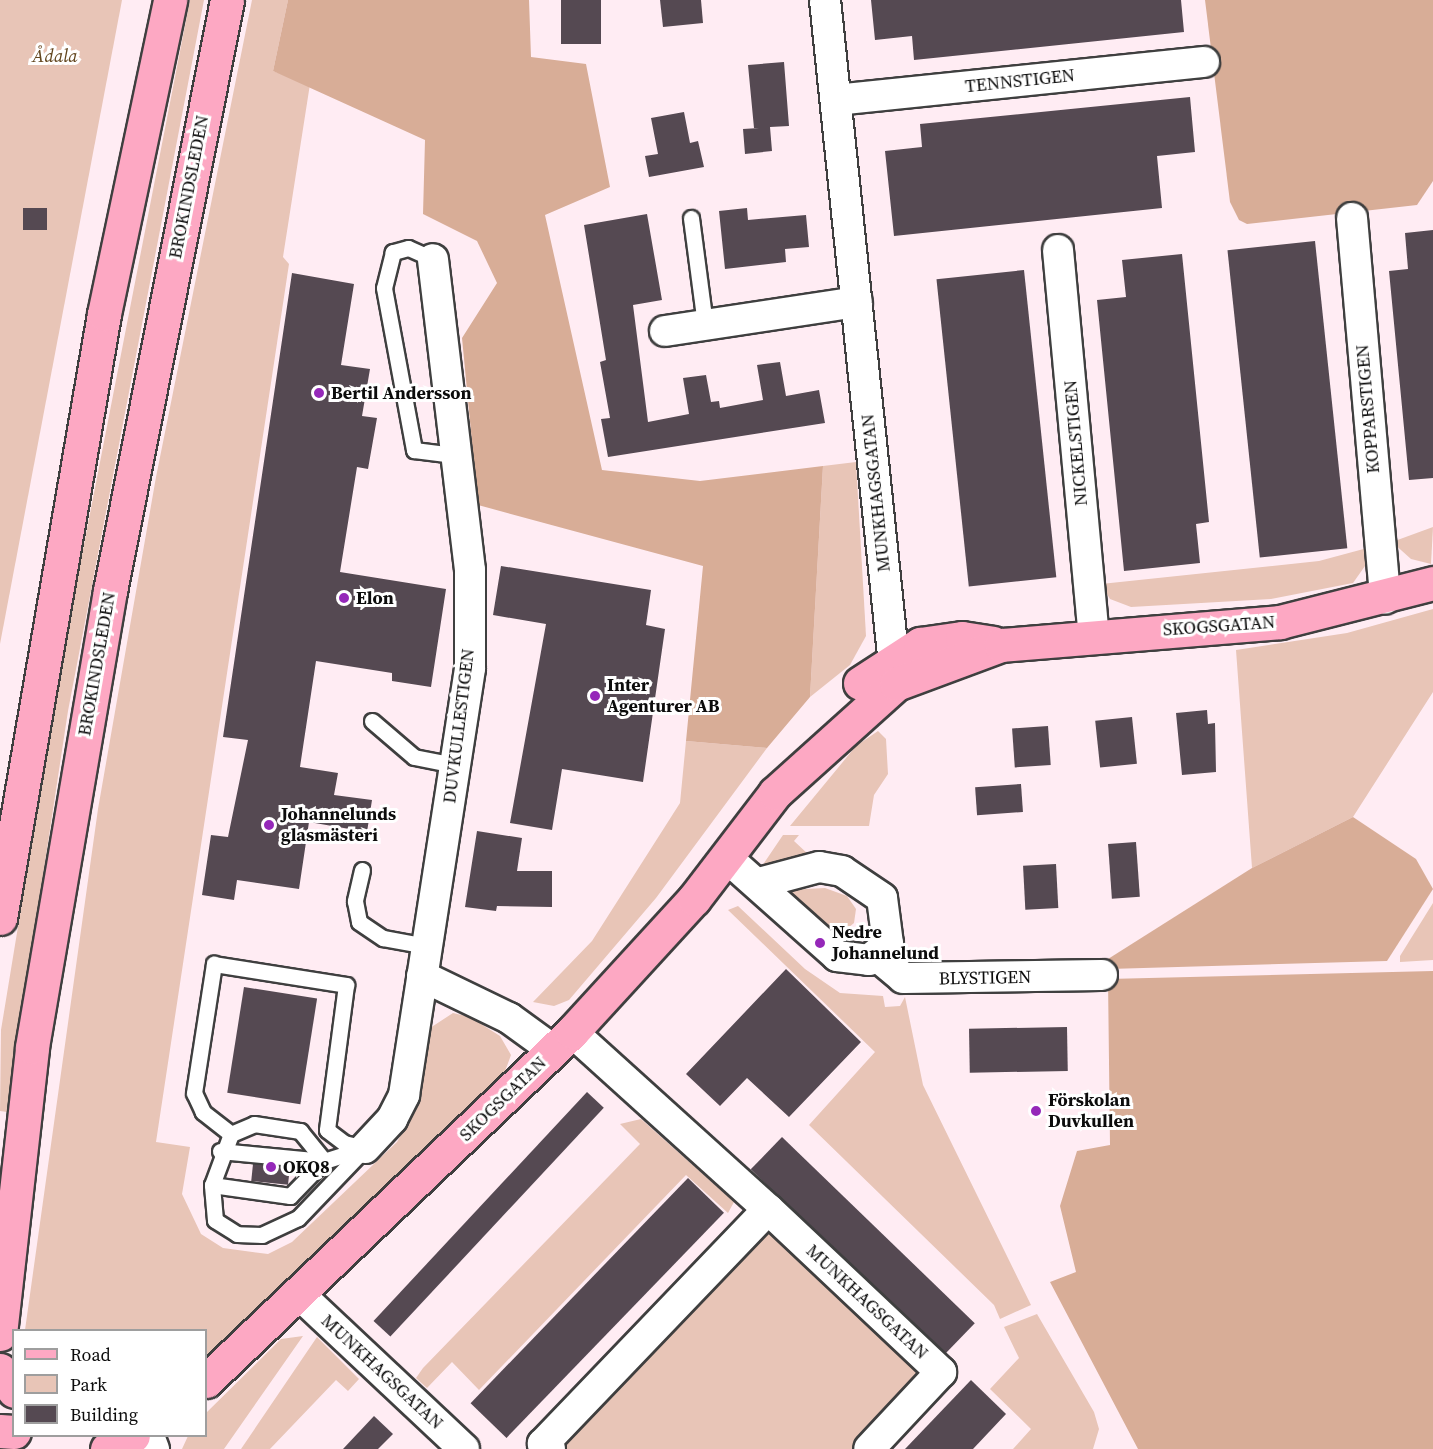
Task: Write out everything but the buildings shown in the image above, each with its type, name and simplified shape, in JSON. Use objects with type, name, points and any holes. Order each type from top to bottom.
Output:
[{"type":"main road","points":[[0,918],[100,338],[170,0]]},
{"type":"main road","name":"BROKINDSLEDEN","points":[[0,1334],[34,1035],[110,591],[227,0]]},
{"type":"main road","name":"SKOGSGATAN","points":[[207,1381],[300,1295],[563,1041],[726,857],[774,793],[894,671],[1001,645],[1094,635],[1280,622],[1385,599],[1433,583]]},
{"type":"main road","points":[[0,1370],[12,1388]]},
{"type":"main road","points":[[107,1449],[131,1437]]},
{"type":"street","name":"MUNKHAGSGATAN","points":[[825,0],[894,671]]},
{"type":"street","name":"TENNSTIGEN","points":[[836,100],[1204,62]]},
{"type":"street","name":"KOPPARSTIGEN","points":[[1352,218],[1385,599]]},
{"type":"street","name":"NICKELSTIGEN","points":[[1058,250],[1094,635]]},
{"type":"street","name":"DUVKULLESTIGEN","points":[[365,1148],[392,1119],[404,1095],[471,668],[470,570],[454,455],[433,259]]},
{"type":"street","points":[[664,331],[856,302]]},
{"type":"street","points":[[726,857],[759,884],[837,956],[859,962],[877,956],[891,936],[882,898],[866,883],[819,867],[759,884]]},
{"type":"street","name":"BLYSTIGEN","points":[[877,956],[903,978],[1102,975]]},
{"type":"street","points":[[422,976],[563,1041]]},
{"type":"street","name":"MUNKHAGSGATAN","points":[[563,1041],[768,1209],[941,1372],[869,1449]]},
{"type":"street","points":[[544,1447],[768,1209]]},
{"type":"street","name":"MUNKHAGSGATAN","points":[[300,1295],[464,1449]]},
{"type":"lane","points":[[691,218],[705,324]]},
{"type":"lane","points":[[433,259],[408,248],[393,252],[384,288],[414,450],[454,455]]},
{"type":"lane","points":[[372,721],[414,757],[455,765]]},
{"type":"lane","points":[[362,870],[355,901],[359,922],[383,938],[427,946]]},
{"type":"lane","points":[[231,1134],[202,1112],[194,1093],[214,964],[346,985],[327,1130],[344,1143],[365,1148]]},
{"type":"lane","points":[[324,1161],[300,1131],[254,1124],[231,1134],[220,1151],[212,1185],[215,1220],[237,1234],[262,1235],[298,1218],[365,1148]]},
{"type":"lane","points":[[220,1151],[324,1161],[365,1148]]},
{"type":"lane","points":[[212,1185],[290,1196],[324,1161]]},
{"type":"green space","name":"Ådala","points":[[0,0],[122,0],[0,644]]},
{"type":"green space","points":[[190,0],[204,0],[68,711],[7,1112],[0,1111],[1,1030],[64,647]]},
{"type":"green space","points":[[252,0],[288,0],[273,71],[310,84],[283,257],[289,264],[156,1142],[190,1147],[182,1194],[201,1234],[223,1248],[268,1254],[292,1242],[397,1142],[416,1108],[427,1030],[453,1013],[470,1017],[500,1036],[511,1055],[504,1074],[207,1356],[207,1329],[25,1329],[98,809],[156,477]]},
{"type":"green space","points":[[856,462],[866,636],[850,665],[810,697],[823,466]]},
{"type":"green space","points":[[1433,527],[1431,564],[1411,559],[1392,542]]},
{"type":"green space","points":[[1371,547],[1372,556],[1353,583],[1271,599],[1131,607],[1110,599],[1101,584],[1319,561]]},
{"type":"green space","points":[[1433,609],[1433,692],[1353,817],[1252,868],[1236,650],[1347,633]]},
{"type":"green space","points":[[878,731],[886,739],[888,774],[874,795],[869,826],[790,826],[856,746]]},
{"type":"green space","points":[[686,741],[767,748],[656,898],[569,1000],[554,1006],[533,1002],[592,941],[680,803]]},
{"type":"green space","points":[[783,835],[799,835],[794,841],[808,854],[762,866]]},
{"type":"green space","points":[[825,888],[847,896],[856,909],[854,923],[843,932],[830,931],[787,890]]},
{"type":"green space","points":[[1433,903],[1433,960],[1400,962],[1400,956]]},
{"type":"green space","points":[[738,906],[805,969],[840,993],[883,996],[885,1007],[900,1006],[905,997],[923,1085],[1031,1305],[1000,1319],[994,1305],[809,1125],[875,1052],[728,910]]},
{"type":"green space","points":[[641,1119],[734,1202],[728,1213],[686,1175],[479,1390],[452,1362],[427,1388],[416,1378],[423,1368],[640,1144],[620,1124]]},
{"type":"green space","points":[[775,1225],[932,1372],[859,1449],[559,1449]]},
{"type":"green space","points":[[1037,1314],[1094,1412],[1099,1429],[1093,1449],[1013,1449],[1031,1429],[990,1389],[1019,1358],[1004,1327]]},
{"type":"green space","points":[[303,1336],[224,1449],[182,1449],[188,1437],[207,1437],[207,1412],[281,1339]]},
{"type":"green space","points":[[317,1337],[359,1379],[348,1391],[336,1380],[270,1449],[241,1449]]},
{"type":"shaded area","points":[[288,0],[529,0],[531,57],[586,64],[610,187],[545,215],[602,470],[700,481],[823,466],[810,697],[767,748],[686,741],[703,566],[478,505],[462,338],[497,283],[477,241],[423,214],[425,140],[273,71]]},
{"type":"shaded area","points":[[1205,0],[1433,0],[1433,181],[1417,205],[1247,224],[1239,220],[1230,202]]},
{"type":"shaded area","points":[[1353,817],[1416,859],[1433,889],[1387,961],[1109,969],[1108,959],[1252,868]]},
{"type":"shaded area","points":[[1433,971],[1433,1449],[1138,1449],[1050,1282],[1076,1272],[1060,1206],[1077,1151],[1110,1145],[1108,979]]},
{"type":"place","name":"Bertil Andersson","points":[[319,393]]},
{"type":"place","name":"Elon","points":[[344,598]]},
{"type":"place","name":"Inter Agenturer AB","points":[[595,696]]},
{"type":"place","name":"Johannelunds glasmästeri","points":[[269,825]]},
{"type":"place","name":"Nedre Johannelund","points":[[820,943]]},
{"type":"place","name":"Förskolan Duvkullen","points":[[1036,1111]]},
{"type":"place","name":"OKQ8","points":[[271,1167]]}]
